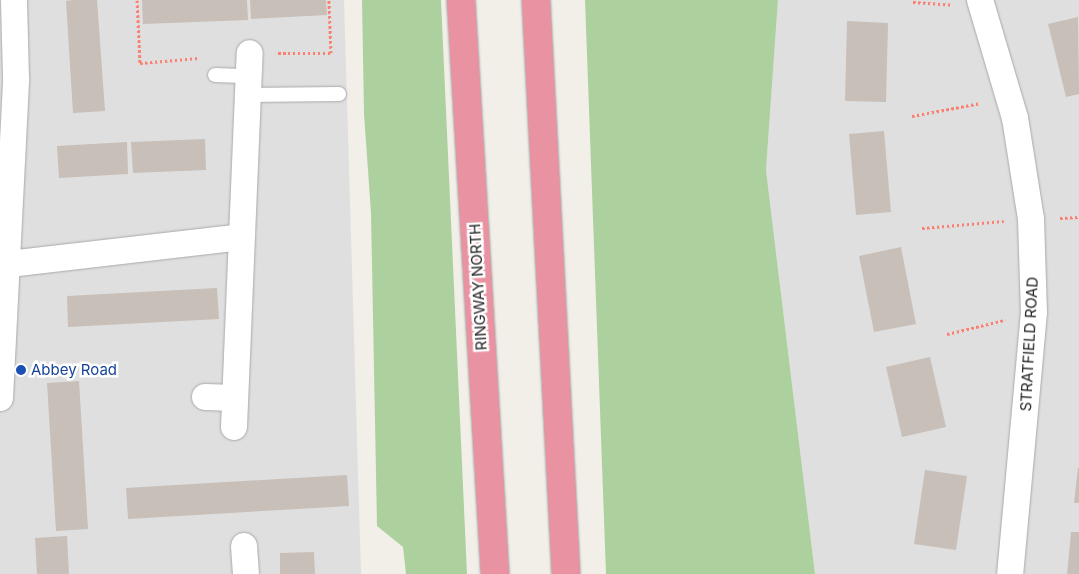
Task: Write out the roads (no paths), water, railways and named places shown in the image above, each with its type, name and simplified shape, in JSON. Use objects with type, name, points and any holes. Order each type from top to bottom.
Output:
[{"type":"highway","name":"RINGWAY NORTH","points":[[461,0],[495,574]]},
{"type":"highway","points":[[536,0],[566,574]]},
{"type":"street","points":[[0,398],[9,264],[16,78],[14,0]]},
{"type":"street","name":"STRATFIELD ROAD","points":[[981,3],[1009,98],[1031,219],[1034,312],[1010,574]]},
{"type":"street","points":[[234,427],[249,75]]},
{"type":"street","points":[[9,264],[241,237]]},
{"type":"street","points":[[205,397],[235,398]]},
{"type":"street","points":[[244,546],[246,574]]},
{"type":"lane","points":[[215,75],[249,75],[339,94]]},
{"type":"place","name":"Abbey Road","points":[[21,370]]}]
